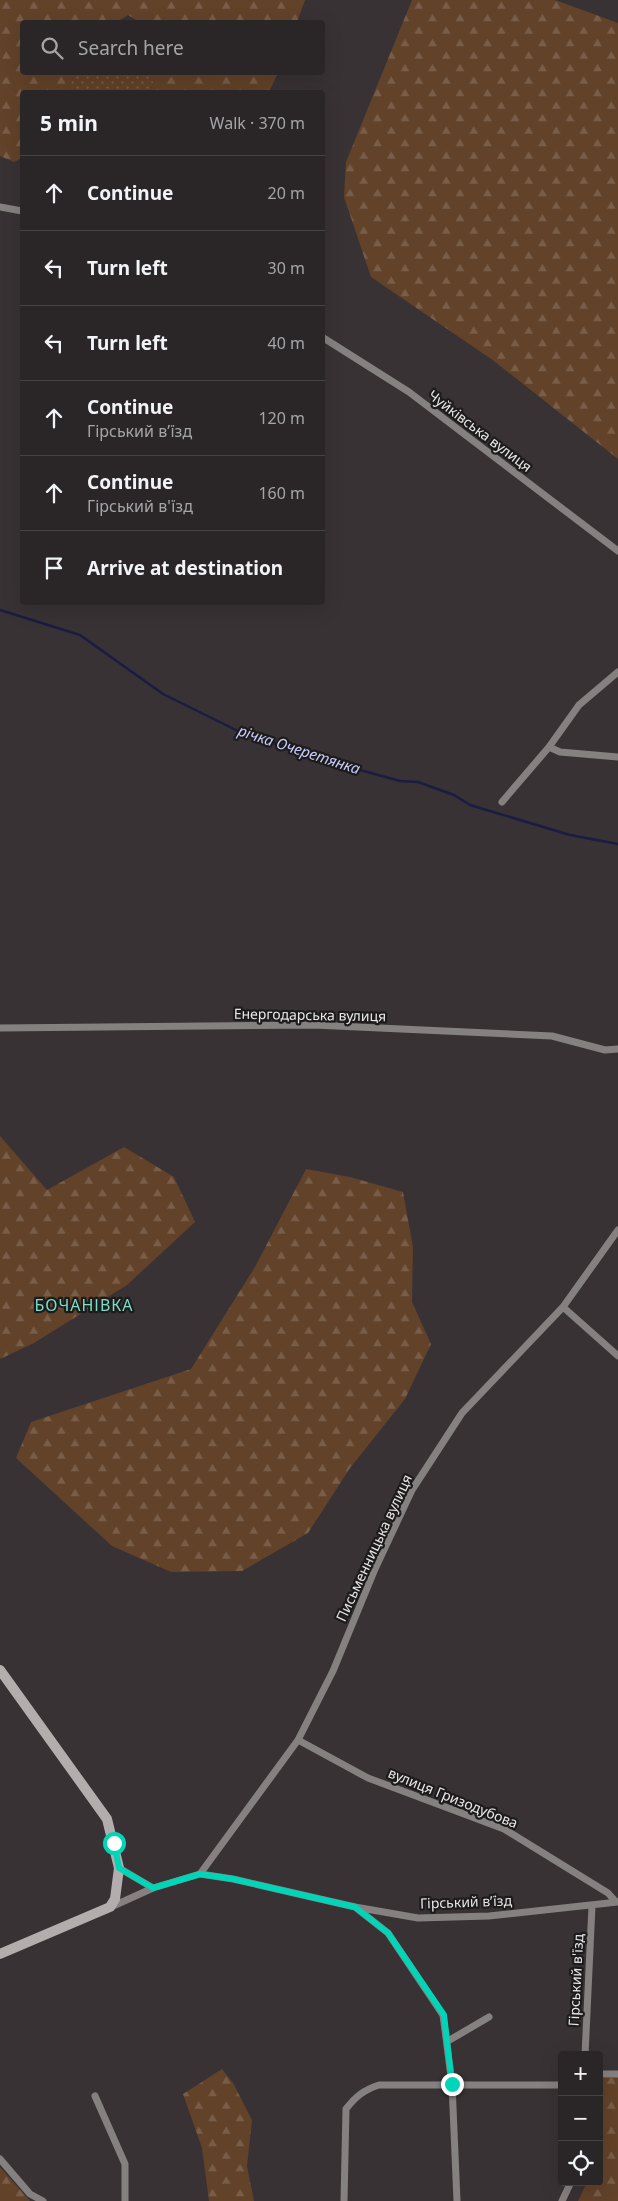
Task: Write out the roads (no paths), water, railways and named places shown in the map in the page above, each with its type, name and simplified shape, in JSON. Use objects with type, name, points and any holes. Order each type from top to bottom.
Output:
[{"type":"main road","points":[[0,1670],[107,1819],[119,1868],[115,1899],[110,1907],[0,1954]]},
{"type":"street","points":[[0,207],[20,212]]},
{"type":"street","name":"Чуйківська вулиця","points":[[325,339],[409,392],[618,552]]},
{"type":"street","points":[[502,802],[549,747],[579,706],[618,672]]},
{"type":"street","points":[[549,747],[560,752],[618,756]]},
{"type":"street","name":"Енергодарська вулиця","points":[[0,1028],[314,1025],[552,1036],[605,1050],[618,1049]]},
{"type":"street","name":"Письменницька вулиця","points":[[200,1874],[298,1740],[333,1671],[375,1569],[412,1490],[462,1413],[563,1307],[618,1230]]},
{"type":"street","points":[[563,1307],[618,1356]]},
{"type":"street","name":"вулиця Гризодубова","points":[[298,1740],[368,1778],[504,1829],[608,1893],[617,1902]]},
{"type":"street","points":[[119,1868],[153,1888]]},
{"type":"street","points":[[110,1907],[153,1888],[200,1874]]},
{"type":"street","name":"Гірський в’їзд","points":[[200,1874],[233,1879],[355,1907],[418,1918],[489,1916],[617,1902]]},
{"type":"street","name":"Гірський в'їзд","points":[[585,2051],[592,1906]]},
{"type":"street","points":[[355,1907],[388,1933],[444,2015],[452,2084],[457,2201]]},
{"type":"street","points":[[448,2041],[489,2017]]},
{"type":"street","points":[[603,2074],[618,2074]]},
{"type":"street","points":[[344,2201],[346,2109],[354,2098],[366,2089],[380,2085],[558,2085]]},
{"type":"street","points":[[95,2096],[125,2164],[126,2201]]},
{"type":"street","points":[[0,2159],[30,2194],[43,2201]]},
{"type":"street","points":[[562,2201],[570,2186]]},
{"type":"waterway","name":"річка Очеретянка","points":[[0,610],[80,635],[163,694],[240,732],[331,762],[400,781],[418,782],[454,795],[470,805],[570,835],[618,844]]},
{"type":"district","name":"БОЧАНІВКА","points":[[84,1305]]}]
